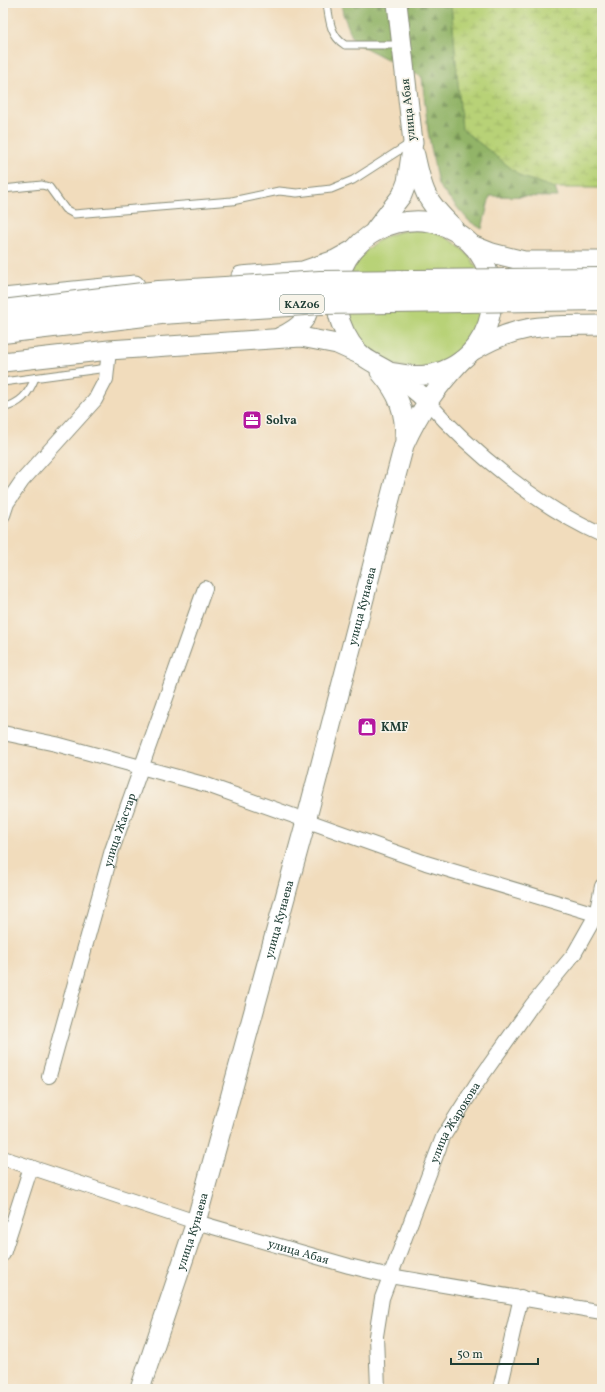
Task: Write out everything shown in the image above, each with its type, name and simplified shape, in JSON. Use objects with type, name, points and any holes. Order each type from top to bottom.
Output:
[{"type":"highway","name":"KАZ06","points":[[3,310],[159,292],[320,282],[602,279]]},
{"type":"highway","name":"KАZ06","points":[[3,332],[161,313],[321,303],[602,299]]},
{"type":"main road","name":"улица Абая","points":[[375,231],[402,195],[407,182],[413,142],[400,45],[397,3]]},
{"type":"main road","points":[[404,445],[417,416],[427,401],[484,333],[492,307],[492,290],[489,274],[482,258],[467,240],[434,209],[422,186],[413,142]]},
{"type":"main road","points":[[3,298],[86,289],[303,271],[319,267],[353,250],[375,231],[392,223],[416,220],[428,221],[445,226],[467,240],[508,258],[524,261],[602,261]]},
{"type":"main road","points":[[353,250],[344,264],[338,280],[336,296],[338,313],[343,329],[351,344],[391,384],[402,405],[405,424],[404,445]]},
{"type":"main road","points":[[548,326],[524,314],[520,306],[519,287],[522,279],[530,271],[552,261]]},
{"type":"main road","points":[[280,337],[297,329],[305,319],[308,308],[308,297],[303,286],[295,279],[282,273]]},
{"type":"main road","points":[[390,372],[409,376],[427,375],[445,370],[506,333],[524,328],[602,325]]},
{"type":"main road","points":[[3,362],[108,359],[280,337],[301,337],[319,339],[343,347],[390,372],[427,401]]},
{"type":"main road","name":"улица Кунаева","points":[[140,1389],[196,1222],[306,821],[404,445]]},
{"type":"street","points":[[3,515],[22,481],[95,400],[106,379],[108,359]]},
{"type":"street","points":[[427,401],[450,428],[482,456],[544,502],[585,527],[602,535]]},
{"type":"street","name":"улица Жастар","points":[[49,1076],[112,850],[205,588]]},
{"type":"street","points":[[3,733],[56,744],[207,785],[426,863],[599,915]]},
{"type":"street","name":"улица Жарокова","points":[[378,1389],[376,1336],[382,1298],[443,1137],[477,1083],[532,1005],[574,954],[599,915],[602,886]]},
{"type":"street","name":"улица Абая","points":[[3,1158],[196,1222],[349,1266],[390,1276],[602,1312]]},
{"type":"street","points":[[3,1254],[30,1167]]},
{"type":"street","points":[[500,1389],[521,1298]]},
{"type":"lane","points":[[327,3],[330,25],[335,36],[345,45],[400,45]]},
{"type":"lane","points":[[3,189],[42,185],[50,187],[65,209],[74,214],[232,201],[279,191],[297,193],[331,189],[353,180],[413,142]]},
{"type":"lane","points":[[3,382],[35,378],[108,359]]},
{"type":"lane","points":[[3,408],[14,405],[28,393],[35,378]]},
{"type":"green space","points":[[341,3],[451,3],[462,129],[522,177],[555,188],[558,197],[490,196],[482,229],[469,221],[438,185],[428,131],[422,77],[354,42],[343,14]]},
{"type":"green space","points":[[451,3],[602,3],[602,188],[555,188],[522,177],[462,129]]},
{"type":"green space","points":[[422,230],[442,235],[454,241],[469,255],[479,272],[483,285],[483,313],[479,326],[473,338],[459,353],[442,363],[429,367],[408,368],[388,363],[376,357],[361,343],[351,326],[347,313],[346,292],[351,272],[357,260],[371,245],[388,235],[401,231]]},
{"type":"place","name":"Solva","points":[[252,420]]},
{"type":"place","name":"KMF","points":[[367,727]]}]
